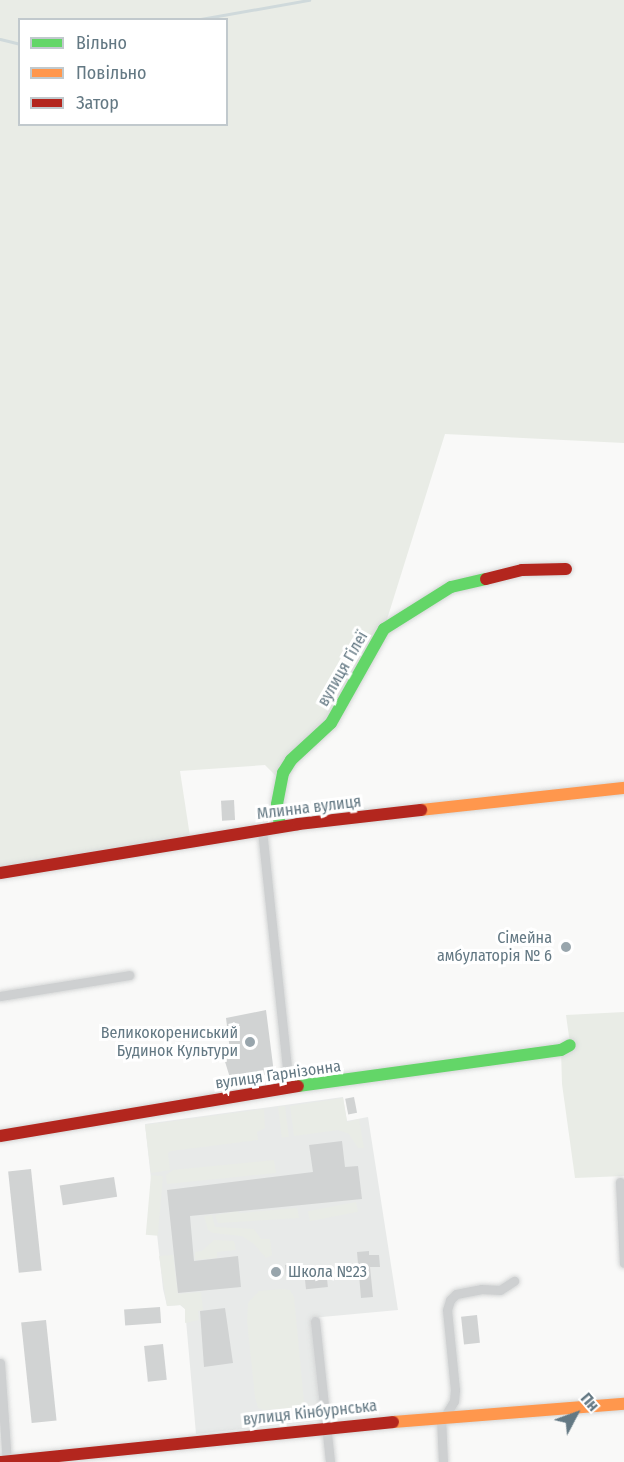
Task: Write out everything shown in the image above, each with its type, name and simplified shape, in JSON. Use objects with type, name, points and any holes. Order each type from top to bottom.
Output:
[{"type":"street","name":"вулиця Гілеї","points":[[280,827],[278,804],[283,773],[291,760],[331,723],[384,629],[451,587],[522,570],[566,569]]},
{"type":"street","name":"Млинна вулиця","points":[[0,873],[280,827],[624,788]]},
{"type":"street","points":[[262,830],[289,1088]]},
{"type":"street","points":[[0,996],[129,975]]},
{"type":"street","name":"вулиця Гарнізонна","points":[[0,1136],[289,1088],[566,1047]]},
{"type":"street","points":[[620,1182],[624,1263]]},
{"type":"street","points":[[443,1462],[443,1416],[454,1401],[455,1390],[447,1310],[450,1300],[456,1294],[481,1289],[500,1290],[514,1281]]},
{"type":"street","points":[[315,1321],[330,1462]]},
{"type":"street","points":[[0,1363],[5,1462]]},
{"type":"street","name":"вулиця Кінбурнська","points":[[5,1462],[443,1416],[624,1404]]},
{"type":"shaded area","points":[[0,0],[624,0],[624,443],[445,434],[384,629],[342,706],[280,780],[265,765],[180,771],[191,843],[0,873]]},
{"type":"shaded area","points":[[624,1012],[624,1176],[575,1178],[562,1084],[561,1050],[570,1044],[566,1015]]},
{"type":"shaded area","name":"Школа №23","points":[[343,1097],[347,1121],[368,1117],[398,1310],[311,1318],[324,1420],[196,1434],[185,1309],[180,1305],[167,1306],[163,1289],[145,1124]]},
{"type":"shaded area","points":[[343,1098],[347,1122],[359,1119],[364,1148],[358,1148],[349,1134],[338,1130],[294,1136],[290,1106]]},
{"type":"shaded area","points":[[285,1106],[289,1137],[282,1138],[278,1107]]},
{"type":"shaded area","points":[[264,1109],[265,1128],[257,1132],[258,1140],[171,1151],[168,1153],[170,1170],[151,1173],[145,1125]]},
{"type":"shaded area","points":[[274,1160],[276,1173],[167,1184],[166,1175],[173,1170]]},
{"type":"shaded area","points":[[151,1175],[163,1176],[158,1236],[146,1235]]},
{"type":"shaded area","points":[[232,1201],[238,1201],[239,1213],[297,1208],[299,1218],[218,1223],[215,1215],[233,1212]]},
{"type":"shaded area","points":[[356,1202],[358,1212],[310,1221],[308,1211]]},
{"type":"shaded area","points":[[212,1215],[215,1227],[254,1229],[261,1239],[270,1239],[272,1255],[266,1258],[254,1244],[242,1236],[213,1233],[208,1230],[204,1216]]},
{"type":"shaded area","points":[[214,1240],[234,1241],[236,1250],[217,1252],[217,1258],[195,1260],[195,1252],[202,1251]]},
{"type":"shaded area","points":[[173,1255],[178,1294],[201,1292],[203,1310],[198,1311],[199,1320],[185,1323],[185,1309],[181,1305],[167,1306],[159,1256]]},
{"type":"shaded area","points":[[290,1290],[294,1297],[304,1402],[297,1408],[264,1410],[258,1408],[255,1397],[247,1321],[248,1303],[259,1291]]},
{"type":"building","points":[[234,800],[235,820],[222,821],[221,801]]},
{"type":"building","points":[[266,1010],[274,1073],[231,1081],[222,1052],[230,1051],[226,1018]]},
{"type":"building","points":[[354,1097],[357,1113],[348,1114],[345,1099]]},
{"type":"building","points":[[342,1141],[345,1167],[358,1166],[362,1199],[190,1216],[194,1261],[238,1256],[241,1287],[178,1293],[167,1190],[313,1172],[309,1145]]},
{"type":"building","points":[[31,1169],[42,1270],[19,1273],[8,1171]]},
{"type":"building","points":[[114,1177],[117,1197],[63,1205],[60,1186]]},
{"type":"building","points":[[369,1251],[369,1255],[379,1255],[380,1267],[370,1267],[373,1297],[361,1298],[357,1252]]},
{"type":"building","points":[[297,1264],[297,1276],[286,1276],[285,1265]]},
{"type":"building","points":[[326,1269],[328,1287],[306,1289],[304,1271]]},
{"type":"building","points":[[160,1307],[161,1323],[125,1325],[124,1310]]},
{"type":"building","points":[[225,1308],[233,1363],[204,1367],[200,1311]]},
{"type":"building","points":[[477,1315],[480,1343],[464,1345],[461,1317]]},
{"type":"building","points":[[46,1320],[57,1420],[32,1423],[21,1323]]},
{"type":"building","points":[[163,1344],[167,1380],[148,1382],[144,1346]]},
{"type":"waterway","points":[[206,18],[309,0]]},
{"type":"waterway","points":[[0,39],[18,44]]},
{"type":"traffic: fast","points":[[280,827],[277,804],[283,773],[291,760],[331,723],[384,629],[451,587],[486,579]]},
{"type":"traffic: fast","points":[[298,1086],[561,1050],[570,1045]]},
{"type":"traffic: slow","points":[[421,810],[624,788]]},
{"type":"traffic: slow","points":[[393,1422],[624,1404]]},
{"type":"traffic: jam","points":[[486,579],[522,570],[566,569]]},
{"type":"traffic: jam","points":[[0,873],[298,824],[421,810]]},
{"type":"traffic: jam","points":[[0,1136],[298,1086]]},
{"type":"traffic: jam","points":[[0,1462],[393,1422]]},
{"type":"place","name":"Сімейна амбулаторія № 6","points":[[566,947]]},
{"type":"place","name":"Великокорениський Будинок Культури","points":[[250,1042]]},
{"type":"place","name":"Школа №23","points":[[276,1272]]}]
